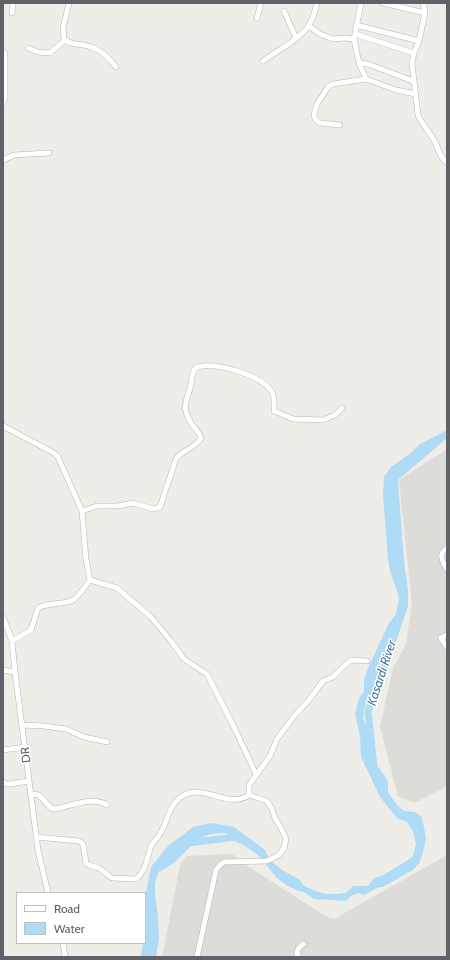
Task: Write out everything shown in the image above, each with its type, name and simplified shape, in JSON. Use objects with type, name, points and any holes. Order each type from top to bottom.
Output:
[{"type":"street","points":[[12,13],[13,3]]},
{"type":"street","points":[[69,3],[63,28],[64,39],[67,42],[92,47],[108,58],[116,67]]},
{"type":"street","points":[[257,18],[261,3]]},
{"type":"street","points":[[263,61],[296,38],[309,26],[317,3]]},
{"type":"street","points":[[361,3],[354,37],[359,63],[366,79]]},
{"type":"street","points":[[383,3],[425,13]]},
{"type":"street","points":[[423,3],[425,13],[412,64],[418,115],[435,142],[440,156],[447,162]]},
{"type":"street","points":[[284,11],[296,38]]},
{"type":"street","points":[[356,24],[419,41]]},
{"type":"street","points":[[309,26],[320,34],[333,39],[354,37],[414,53]]},
{"type":"street","points":[[28,48],[38,52],[50,52],[65,40]]},
{"type":"street","points":[[3,52],[5,53],[6,99],[3,102]]},
{"type":"street","points":[[359,63],[368,64],[413,81]]},
{"type":"street","points":[[340,125],[320,123],[315,119],[314,114],[317,104],[328,87],[333,84],[366,79],[396,90],[415,94]]},
{"type":"street","points":[[3,160],[14,155],[49,153]]},
{"type":"street","points":[[82,511],[97,506],[118,506],[133,503],[153,509],[160,507],[176,459],[201,438],[197,429],[191,422],[185,406],[190,391],[193,372],[197,367],[219,367],[236,370],[268,386],[274,394],[274,411],[293,419],[323,420],[335,415],[342,408]]},
{"type":"street","points":[[3,426],[54,453],[58,458],[82,511],[86,559],[90,580],[81,593],[74,599],[70,601],[43,605],[38,608],[31,630],[12,641]]},
{"type":"street","points":[[447,548],[441,554],[442,562],[447,569]]},
{"type":"street","points":[[90,580],[118,588],[151,617],[184,659],[206,674],[234,726],[256,774]]},
{"type":"street","name":"DR","points":[[3,617],[12,641],[36,838],[48,892]]},
{"type":"street","points":[[447,635],[441,638],[447,648]]},
{"type":"street","points":[[249,795],[249,784],[270,756],[277,739],[323,681],[333,677],[342,667],[352,660],[367,661]]},
{"type":"street","points":[[3,670],[15,672]]},
{"type":"street","points":[[22,725],[66,729],[84,737],[107,742]]},
{"type":"street","points":[[3,750],[25,747]]},
{"type":"street","points":[[3,782],[9,784],[29,781]]},
{"type":"street","points":[[36,838],[79,841],[83,844],[87,865],[99,868],[112,878],[134,880],[138,878],[148,861],[151,845],[160,835],[170,810],[184,795],[190,793],[201,793],[236,800],[245,798],[249,795]]},
{"type":"street","points":[[30,794],[39,795],[51,808],[55,809],[100,801],[107,805]]},
{"type":"street","points":[[197,957],[216,870],[224,862],[267,861],[279,855],[284,848],[286,839],[270,805],[267,801],[249,795]]},
{"type":"street","points":[[63,944],[65,957]]},
{"type":"street","points":[[299,957],[298,949],[303,944]]},
{"type":"shaded area","points":[[447,449],[447,786],[415,803],[398,796],[380,727],[393,668],[406,644],[412,604],[399,480]]},
{"type":"shaded area","points":[[232,854],[249,867],[327,917],[334,919],[447,855],[447,957],[162,957],[180,865],[186,856]]},
{"type":"water","points":[[447,430],[447,438],[398,480],[404,561],[408,590],[408,606],[394,648],[388,651],[380,665],[374,692],[365,706],[363,718],[370,733],[373,745],[372,754],[375,765],[379,768],[388,782],[388,792],[397,805],[404,811],[415,812],[422,817],[426,838],[420,862],[414,869],[383,887],[379,887],[364,895],[358,893],[351,896],[346,901],[314,899],[304,892],[286,885],[276,877],[258,855],[226,833],[210,834],[197,840],[174,863],[158,873],[155,883],[159,939],[156,957],[141,957],[143,944],[146,944],[146,893],[151,867],[168,846],[193,827],[211,823],[234,827],[265,850],[270,860],[282,870],[300,880],[303,885],[325,894],[346,893],[353,886],[368,886],[374,878],[382,876],[413,856],[416,844],[413,831],[407,822],[397,818],[380,797],[361,757],[360,736],[355,714],[359,698],[364,692],[364,679],[389,623],[396,614],[399,597],[390,571],[388,559],[383,494],[384,477],[391,467],[411,453],[420,444]]},
{"type":"waterway","name":"Kasardi River","points":[[374,766],[368,712],[392,643]]},
{"type":"waterway","name":"Kasardi River","points":[[186,845],[188,843],[236,837],[240,840]]}]
